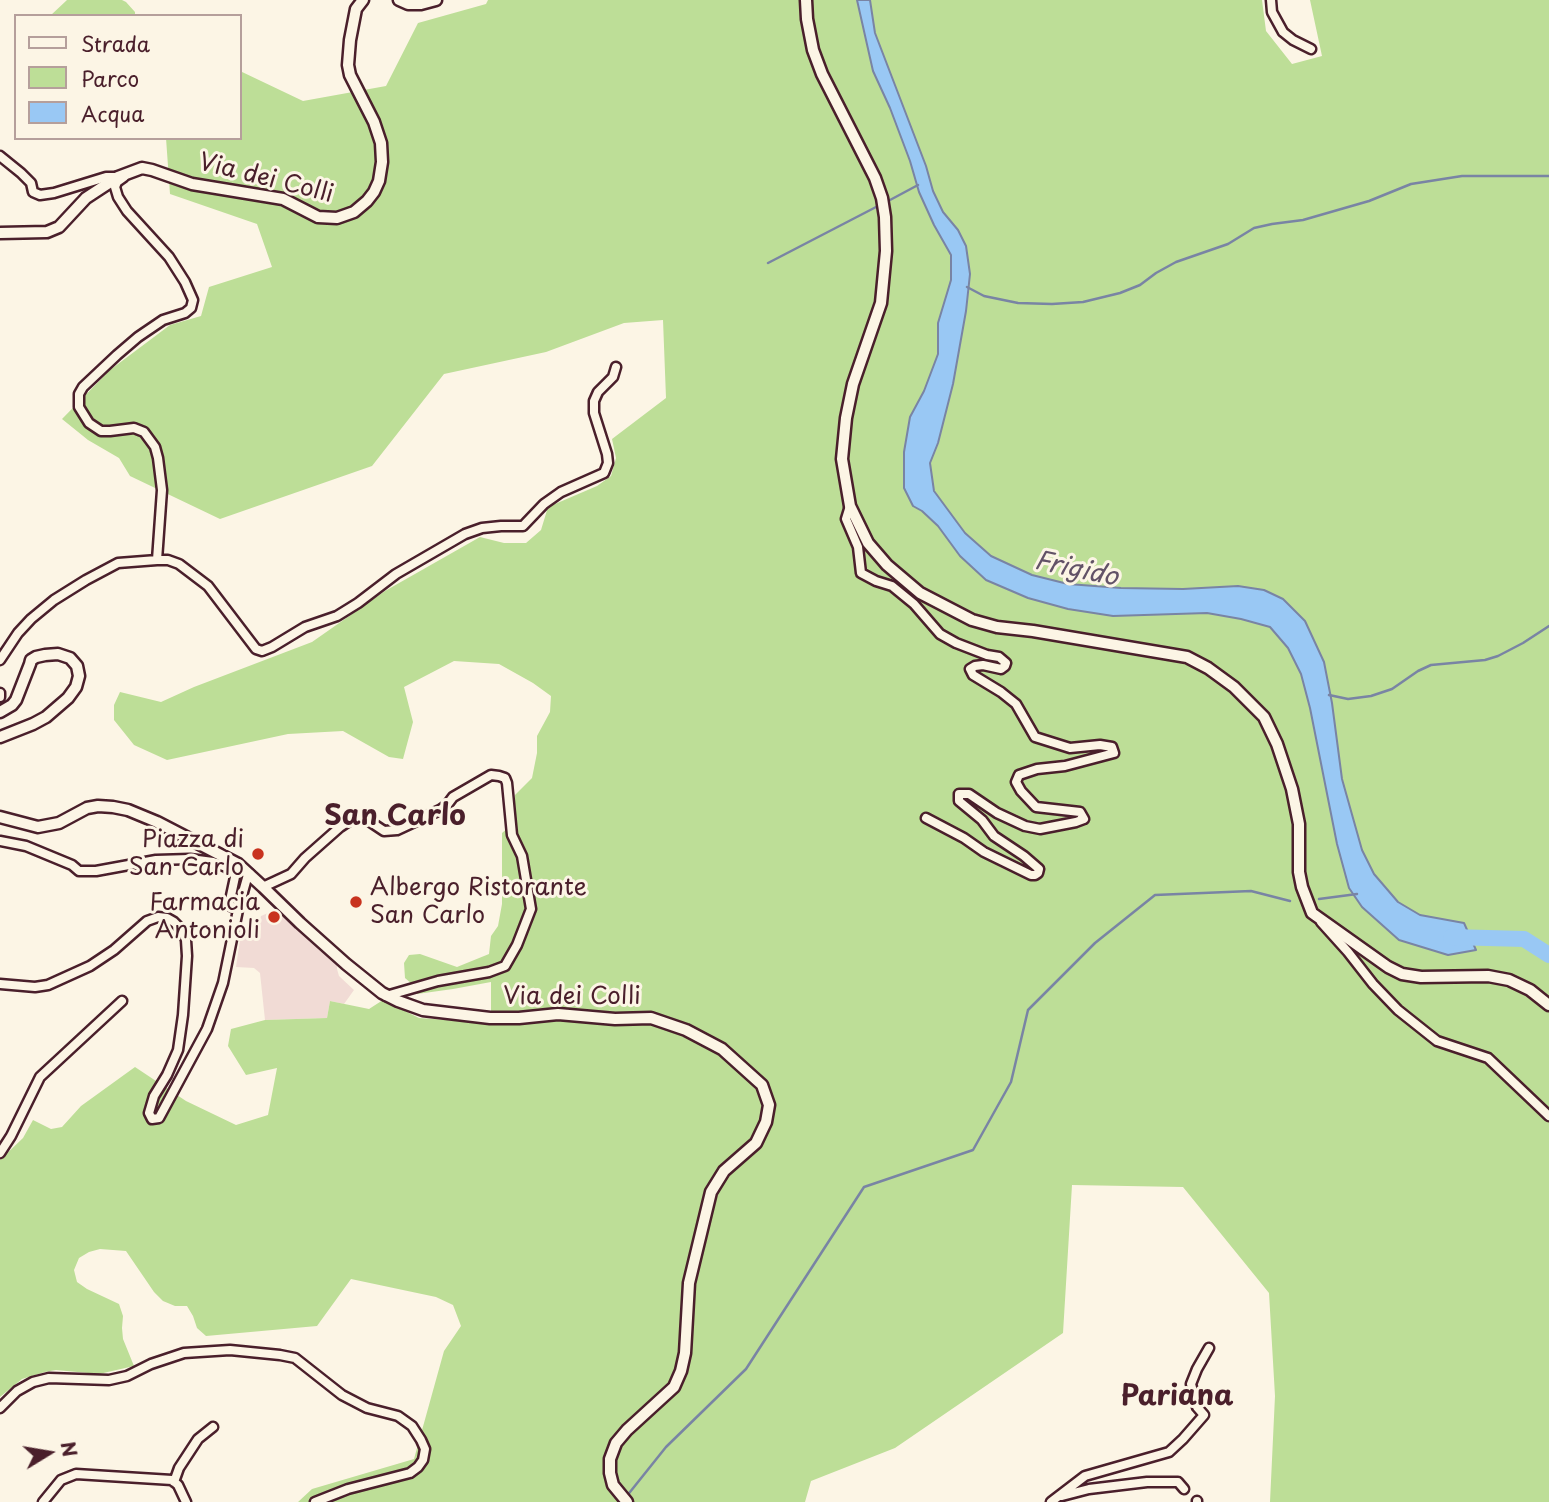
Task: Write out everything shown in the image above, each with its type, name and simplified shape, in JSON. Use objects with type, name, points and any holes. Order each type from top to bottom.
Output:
[{"type":"street","name":"Via dei Colli","points":[[0,233],[47,232],[59,227],[86,198],[118,177],[142,168],[192,184],[283,199],[327,219],[354,212],[374,192],[383,162],[381,143],[374,122],[350,75],[348,65],[349,40],[355,9],[363,0]]},
{"type":"street","points":[[399,0],[408,4],[421,4],[436,0]]},
{"type":"street","points":[[806,0],[813,50],[822,74],[875,178],[882,198],[887,232],[881,303],[853,384],[842,459],[850,506],[868,543],[887,565],[920,593],[972,620],[997,627],[1187,657],[1234,687],[1264,717],[1277,744],[1292,789],[1299,824],[1301,887],[1312,912],[1398,1010],[1437,1041],[1488,1058],[1549,1116]]},
{"type":"street","points":[[1273,0],[1272,12],[1283,32],[1311,49]]},
{"type":"street","points":[[0,156],[31,183],[33,192],[40,195],[106,177],[118,177]]},
{"type":"street","points":[[157,560],[162,490],[155,447],[144,432],[134,428],[101,431],[89,423],[79,407],[79,394],[83,387],[138,337],[163,320],[185,313],[191,308],[193,300],[185,282],[169,257],[127,211],[115,187],[117,182],[125,177],[144,173],[165,174]]},
{"type":"street","points":[[0,660],[18,632],[54,600],[118,563],[157,560],[179,564],[208,586],[252,646],[267,650],[305,627],[337,616],[396,574],[465,534],[482,528],[523,526],[544,504],[561,492],[604,473],[608,463],[607,454],[594,413],[594,401],[598,392],[613,377],[616,368]]},
{"type":"street","points":[[850,506],[846,519],[858,547],[860,573],[892,586],[914,604],[940,634],[956,643],[999,657],[1006,663],[1001,668],[983,665],[970,669],[973,675],[1016,704],[1035,737],[1070,748],[1100,745],[1112,747],[1114,753],[1018,775],[1016,782],[1021,791],[1036,807],[1080,812],[1084,819],[1076,822],[1040,829],[1025,826],[997,813],[969,794],[959,794],[958,801],[982,820],[994,836],[1039,869],[1035,875],[984,852],[926,818]]},
{"type":"street","points":[[0,712],[16,700],[31,660],[45,654],[58,654],[70,658],[77,666],[79,677],[68,698],[46,717],[0,737]]},
{"type":"street","points":[[264,887],[291,874],[305,858],[352,819],[363,817],[384,831],[397,830],[440,810],[453,797],[491,775],[505,778],[512,835],[522,856],[531,909],[517,945],[505,966],[386,996]]},
{"type":"street","name":"Via dei Colli","points":[[0,817],[38,827],[59,823],[87,808],[97,806],[128,810],[223,855],[250,874],[300,923],[386,996],[423,1010],[490,1018],[558,1014],[615,1019],[651,1018],[686,1030],[722,1049],[762,1085],[769,1105],[766,1122],[756,1143],[724,1171],[711,1192],[689,1283],[685,1353],[681,1371],[674,1387],[616,1443],[610,1459],[613,1485],[627,1502]]},
{"type":"street","points":[[0,841],[26,846],[72,864],[79,871],[96,871],[156,860],[190,859],[213,862],[234,873],[229,905],[238,910]]},
{"type":"street","points":[[0,984],[35,987],[48,985],[98,961],[147,921],[158,917],[174,922],[182,930],[186,940],[183,1015],[178,1050],[154,1096],[149,1113],[152,1119],[159,1118],[207,1030],[223,983],[238,910],[250,874]]},
{"type":"street","points":[[1312,912],[1388,967],[1402,974],[1421,977],[1488,976],[1509,980],[1530,990],[1549,1005]]},
{"type":"street","points":[[0,1153],[40,1077],[122,1001]]},
{"type":"street","points":[[1209,1348],[1191,1384],[1197,1407],[1211,1423]]},
{"type":"street","points":[[0,1408],[17,1391],[33,1382],[49,1378],[109,1380],[127,1376],[151,1364],[184,1353],[230,1350],[295,1358],[342,1395],[367,1408],[398,1416],[412,1426],[425,1449],[423,1460],[410,1473],[348,1489],[315,1502]]},
{"type":"street","points":[[1051,1502],[1085,1476],[1169,1452],[1204,1415]]},
{"type":"street","points":[[174,1482],[179,1468],[198,1439],[212,1427]]},
{"type":"street","points":[[43,1502],[61,1480],[76,1474],[174,1482],[186,1502]]},
{"type":"street","points":[[1059,1496],[1089,1489],[1147,1482],[1178,1482],[1184,1489]]},
{"type":"shaded area","points":[[282,912],[337,961],[339,976],[354,990],[344,1004],[330,1001],[327,1018],[265,1020],[260,973],[254,968],[236,967],[241,933],[255,935],[261,916]]},
{"type":"green space","points":[[67,0],[122,0],[135,12],[135,14],[52,14]]},
{"type":"green space","points":[[488,0],[1262,0],[1266,31],[1292,64],[1322,56],[1310,0],[1549,0],[1549,1502],[1270,1502],[1275,1396],[1269,1293],[1183,1187],[1072,1185],[1063,1333],[895,1448],[811,1481],[805,1502],[298,1502],[312,1489],[414,1459],[444,1351],[461,1326],[453,1305],[436,1297],[351,1279],[317,1326],[206,1336],[197,1328],[187,1306],[175,1306],[163,1301],[154,1292],[126,1251],[100,1249],[89,1252],[79,1258],[74,1270],[77,1282],[119,1304],[123,1316],[123,1339],[134,1366],[99,1374],[56,1370],[45,1372],[22,1379],[0,1397],[0,1160],[23,1138],[33,1120],[51,1129],[62,1127],[81,1106],[135,1067],[186,1101],[236,1125],[268,1115],[277,1068],[246,1075],[228,1046],[231,1029],[265,1020],[327,1018],[330,1001],[369,1009],[383,1000],[419,1018],[491,1023],[491,982],[417,994],[405,978],[404,963],[409,955],[420,954],[457,967],[489,954],[491,936],[498,926],[502,904],[502,833],[515,822],[515,795],[532,778],[537,736],[550,712],[551,696],[499,664],[454,661],[404,687],[413,722],[403,759],[389,757],[343,731],[288,734],[167,760],[134,745],[114,720],[114,705],[120,692],[161,702],[312,642],[385,591],[480,537],[504,543],[526,543],[541,530],[548,507],[597,486],[611,476],[616,458],[612,439],[666,398],[663,320],[624,323],[546,352],[444,374],[372,466],[220,519],[130,476],[119,458],[88,440],[62,419],[110,370],[170,325],[201,316],[209,287],[272,267],[257,224],[170,194],[166,140],[242,140],[242,72],[303,101],[386,86],[418,23],[486,4]]},
{"type":"water","points":[[857,0],[870,0],[875,33],[933,191],[943,212],[958,230],[966,246],[970,274],[966,311],[953,384],[930,463],[934,491],[965,533],[991,556],[1032,575],[1068,584],[1121,588],[1238,586],[1264,590],[1283,599],[1305,621],[1324,662],[1342,779],[1362,850],[1374,874],[1398,902],[1420,915],[1464,923],[1476,950],[1448,955],[1399,940],[1362,907],[1349,888],[1301,674],[1288,648],[1270,627],[1207,613],[1113,616],[1068,609],[1028,598],[986,580],[960,556],[938,526],[913,506],[904,488],[904,452],[910,417],[924,391],[938,354],[938,323],[951,280],[951,255],[919,192],[890,108],[873,71]]},
{"type":"waterway","points":[[967,287],[984,296],[1018,303],[1083,302],[1140,285],[1176,262],[1228,244],[1254,228],[1303,220],[1369,201],[1411,184],[1462,176],[1549,176]]},
{"type":"waterway","points":[[890,200],[918,185]]},
{"type":"waterway","points":[[768,263],[878,206]]},
{"type":"waterway","points":[[1329,695],[1348,699],[1371,696],[1392,689],[1431,665],[1485,660],[1498,656],[1549,626]]},
{"type":"waterway","points":[[626,1497],[666,1447],[746,1369],[864,1187],[973,1150],[1011,1082],[1028,1010],[1095,943],[1155,895],[1251,891],[1290,901]]},
{"type":"waterway","points":[[1319,899],[1357,894]]},
{"type":"waterway","name":"Frigido","points":[[1451,937],[1524,939],[1549,955]]},
{"type":"place","name":"Piazza di San Carlo","points":[[258,854]]},
{"type":"place","name":"Albergo Ristorante San Carlo","points":[[356,902]]},
{"type":"place","name":"Farmacia Antonioli","points":[[274,917]]},
{"type":"district","name":"San Carlo","points":[[395,817]]},
{"type":"district","name":"Pariana","points":[[1177,1397]]}]
